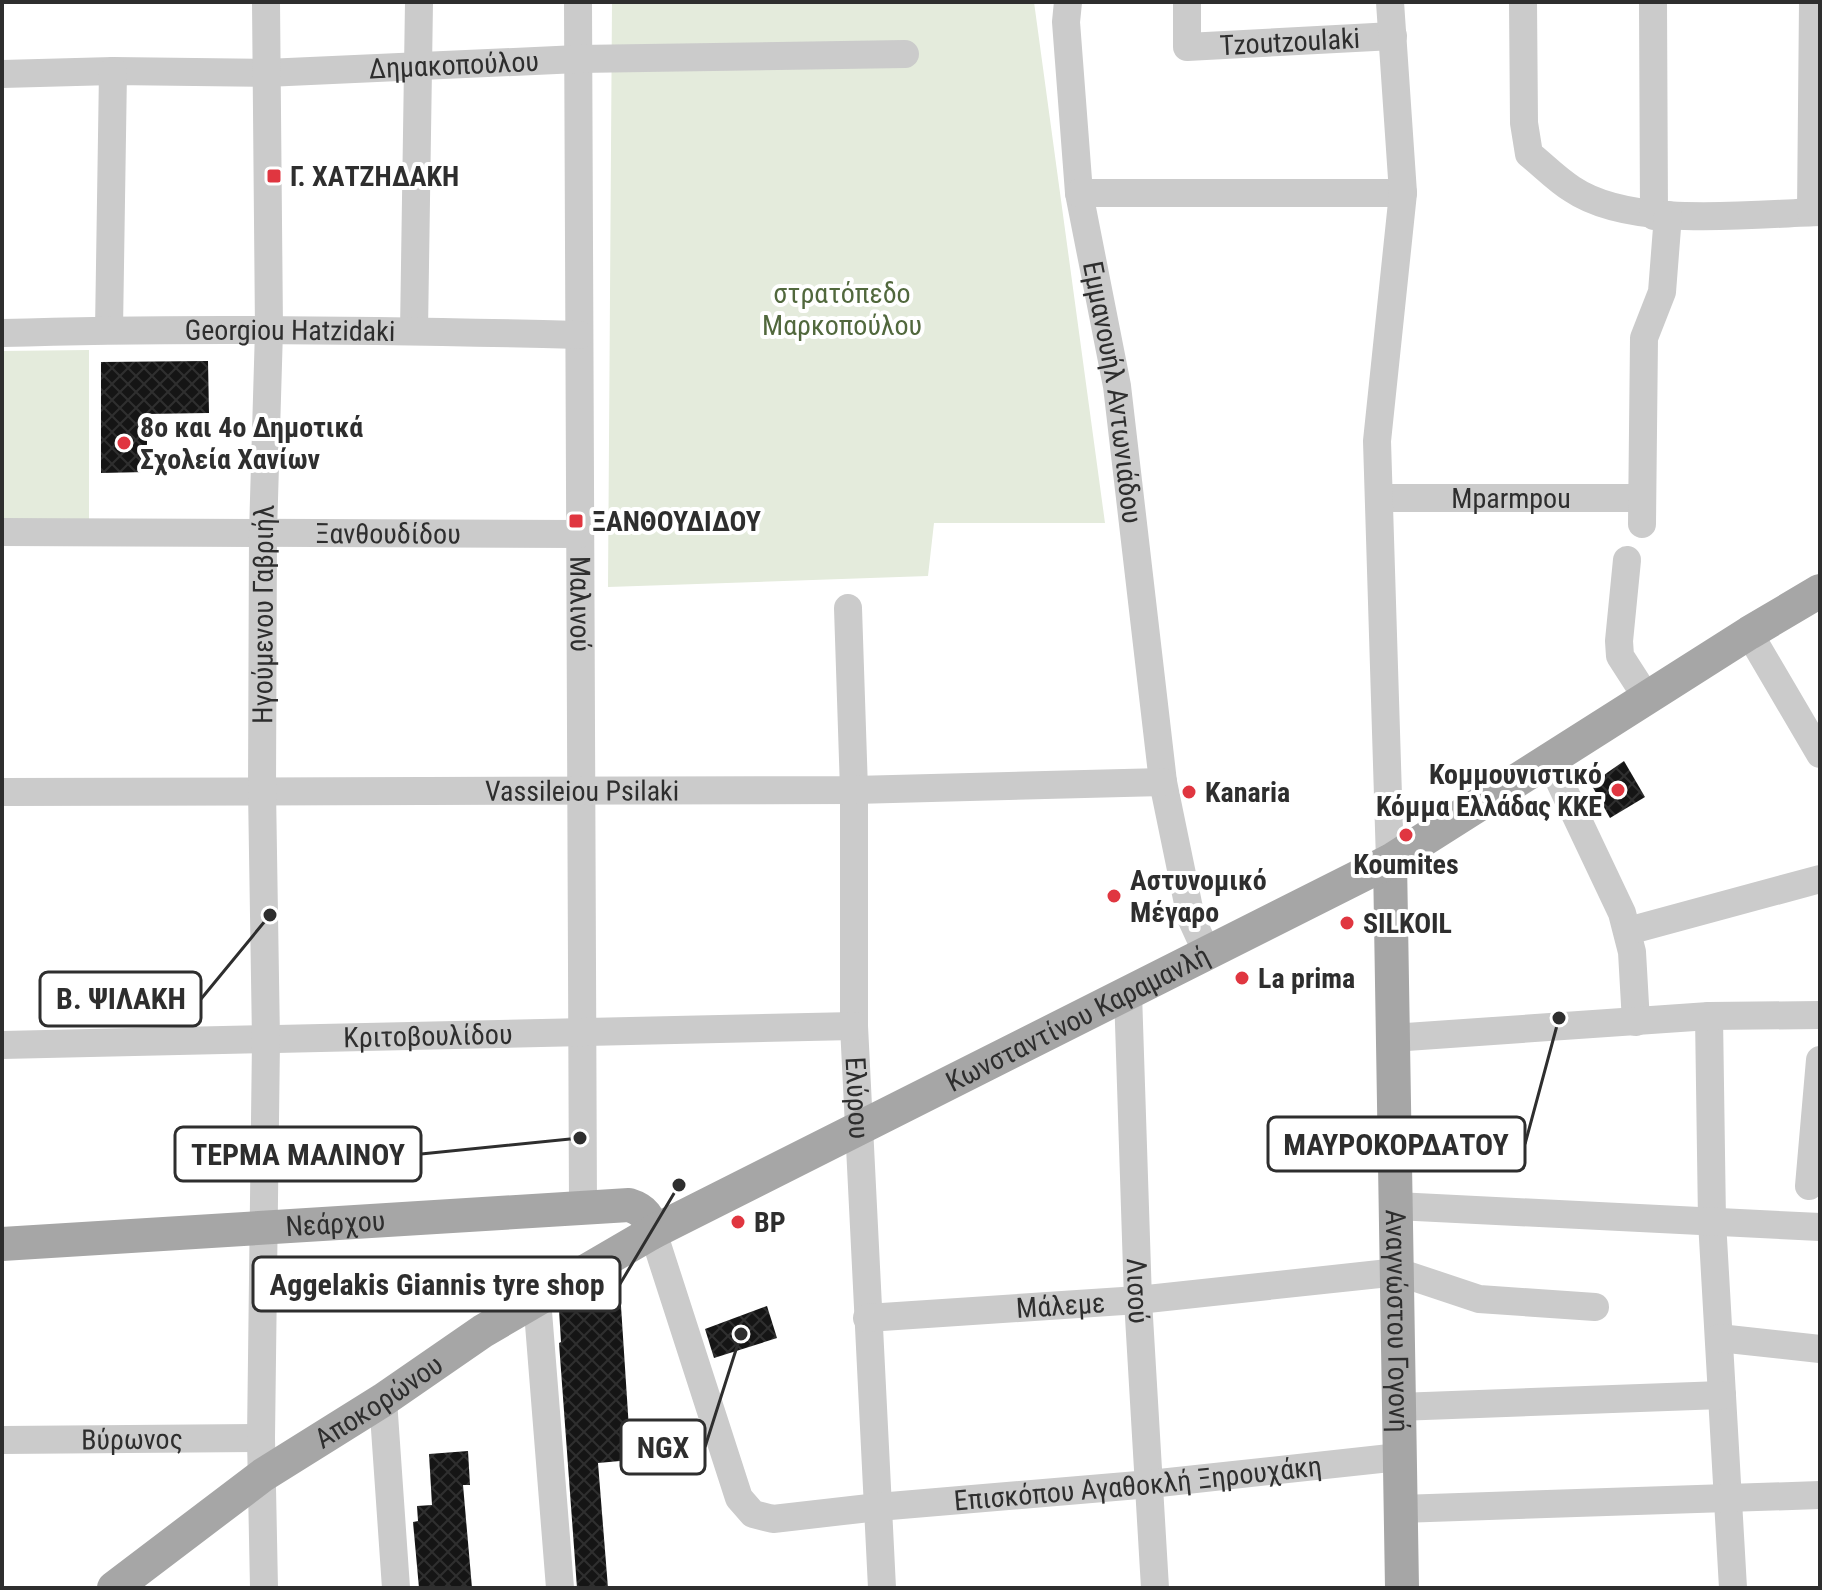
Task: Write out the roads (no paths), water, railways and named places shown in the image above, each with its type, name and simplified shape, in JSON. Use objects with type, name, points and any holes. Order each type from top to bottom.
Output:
[{"type":"main road","name":"Κωνσταντίνου Καραμανλή","points":[[653,1232],[1390,861],[1820,591]]},
{"type":"main road","name":"Αναγνώστου Γογονή","points":[[1390,861],[1402,1588]]},
{"type":"main road","name":"Νεάρχου","points":[[2,1244],[629,1205],[648,1216],[653,1232]]},
{"type":"main road","name":"Αποκορώνου","points":[[114,1588],[263,1475],[383,1400],[483,1331],[653,1232]]},
{"type":"street","name":"Ηγούμενου Γαβριήλ","points":[[264,1588],[261,1438],[266,1040],[262,790],[263,533],[269,330],[266,2]]},
{"type":"street","points":[[414,331],[419,2]]},
{"type":"street","name":"Μαλινού","points":[[578,2],[583,1208]]},
{"type":"street","name":"Εμμανουήλ Αντωνιάδου","points":[[1068,2],[1066,22],[1079,193],[1117,386],[1163,782],[1191,918],[1207,953]]},
{"type":"street","name":"Tzoutzoulaki","points":[[1187,2],[1187,47],[1393,36]]},
{"type":"street","points":[[1390,2],[1403,193],[1377,441],[1390,861]]},
{"type":"street","points":[[1523,2],[1524,123],[1529,154],[1573,190],[1620,209],[1661,216],[1816,212],[1813,2]]},
{"type":"street","points":[[1653,2],[1661,216]]},
{"type":"street","name":"Δημακοπούλου","points":[[2,74],[113,71],[266,73],[578,59],[905,54]]},
{"type":"street","points":[[109,330],[113,71]]},
{"type":"street","points":[[1079,193],[1403,193]]},
{"type":"street","name":"Mparmpou","points":[[1379,498],[1642,511],[1644,338],[1662,292],[1661,216]]},
{"type":"street","name":"Georgiou Hatzidaki","points":[[2,333],[269,330],[579,335]]},
{"type":"street","name":"Ξανθουδίδου","points":[[2,532],[580,534]]},
{"type":"street","points":[[1627,560],[1620,656],[1647,698]]},
{"type":"street","name":"Ελύρου","points":[[848,608],[854,790],[854,1026],[882,1588]]},
{"type":"street","points":[[1749,633],[1820,754]]},
{"type":"street","points":[[1550,761],[1628,931],[1636,1022]]},
{"type":"street","name":"Vassileiou Psilaki","points":[[2,792],[854,790],[1163,782]]},
{"type":"street","points":[[1628,931],[1820,879]]},
{"type":"street","name":"Λισού","points":[[1128,993],[1138,1300],[1155,1588]]},
{"type":"street","points":[[1392,1038],[1709,1016],[1820,1015]]},
{"type":"street","points":[[1709,1016],[1712,1221],[1733,1588]]},
{"type":"street","name":"Κριτοβουλίδου","points":[[2,1045],[854,1026]]},
{"type":"street","points":[[1809,1186],[1820,1060]]},
{"type":"street","points":[[1396,1206],[1820,1227]]},
{"type":"street","name":"Επισκόπου Αγαθοκλή Ξηρουχάκη","points":[[653,1232],[739,1498],[753,1514],[773,1519],[1399,1457]]},
{"type":"street","points":[[1398,1272],[1479,1299],[1595,1307]]},
{"type":"street","name":"Μάλεμε","points":[[867,1318],[1138,1300],[1398,1272]]},
{"type":"street","points":[[537,1299],[560,1588]]},
{"type":"street","points":[[1719,1338],[1820,1349]]},
{"type":"street","points":[[1398,1407],[1722,1395]]},
{"type":"street","points":[[383,1400],[396,1588]]},
{"type":"street","name":"Βύρωνος","points":[[2,1440],[261,1438]]},
{"type":"street","points":[[1400,1509],[1820,1495]]},
{"type":"place","name":"Γ. ΧΑΤΖΗΔΑΚΗ","points":[[274,176]]},
{"type":"place","name":"8ο και 4ο Δημοτικά Σχολεία Χανίων","points":[[124,443]]},
{"type":"place","name":"ΞΑΝΘΟΥΔΙΔΟΥ","points":[[576,521]]},
{"type":"place","name":"Κομμουνιστικό Κόμμα Ελλάδας ΚΚΕ","points":[[1618,790]]},
{"type":"place","name":"Kanaria","points":[[1189,792]]},
{"type":"place","name":"Koumites","points":[[1406,835]]},
{"type":"place","name":"Αστυνομικό Μέγαρο","points":[[1114,896]]},
{"type":"place","name":"Β. ΨΙΛΑΚΗ","points":[[270,915]]},
{"type":"place","name":"SILKOIL","points":[[1347,923]]},
{"type":"place","name":"La prima","points":[[1242,978]]},
{"type":"place","name":"ΜΑΥΡΟΚΟΡΔΑΤΟΥ","points":[[1559,1018]]},
{"type":"place","name":"ΤΕΡΜΑ ΜΑΛΙΝΟΥ","points":[[580,1138]]},
{"type":"place","name":"Aggelakis Giannis tyre shop","points":[[679,1185]]},
{"type":"place","name":"BP","points":[[738,1222]]},
{"type":"place","name":"NGX","points":[[741,1334]]},
{"type":"park label","name":"στρατόπεδο Μαρκοπούλου","points":[[842,309]]}]
